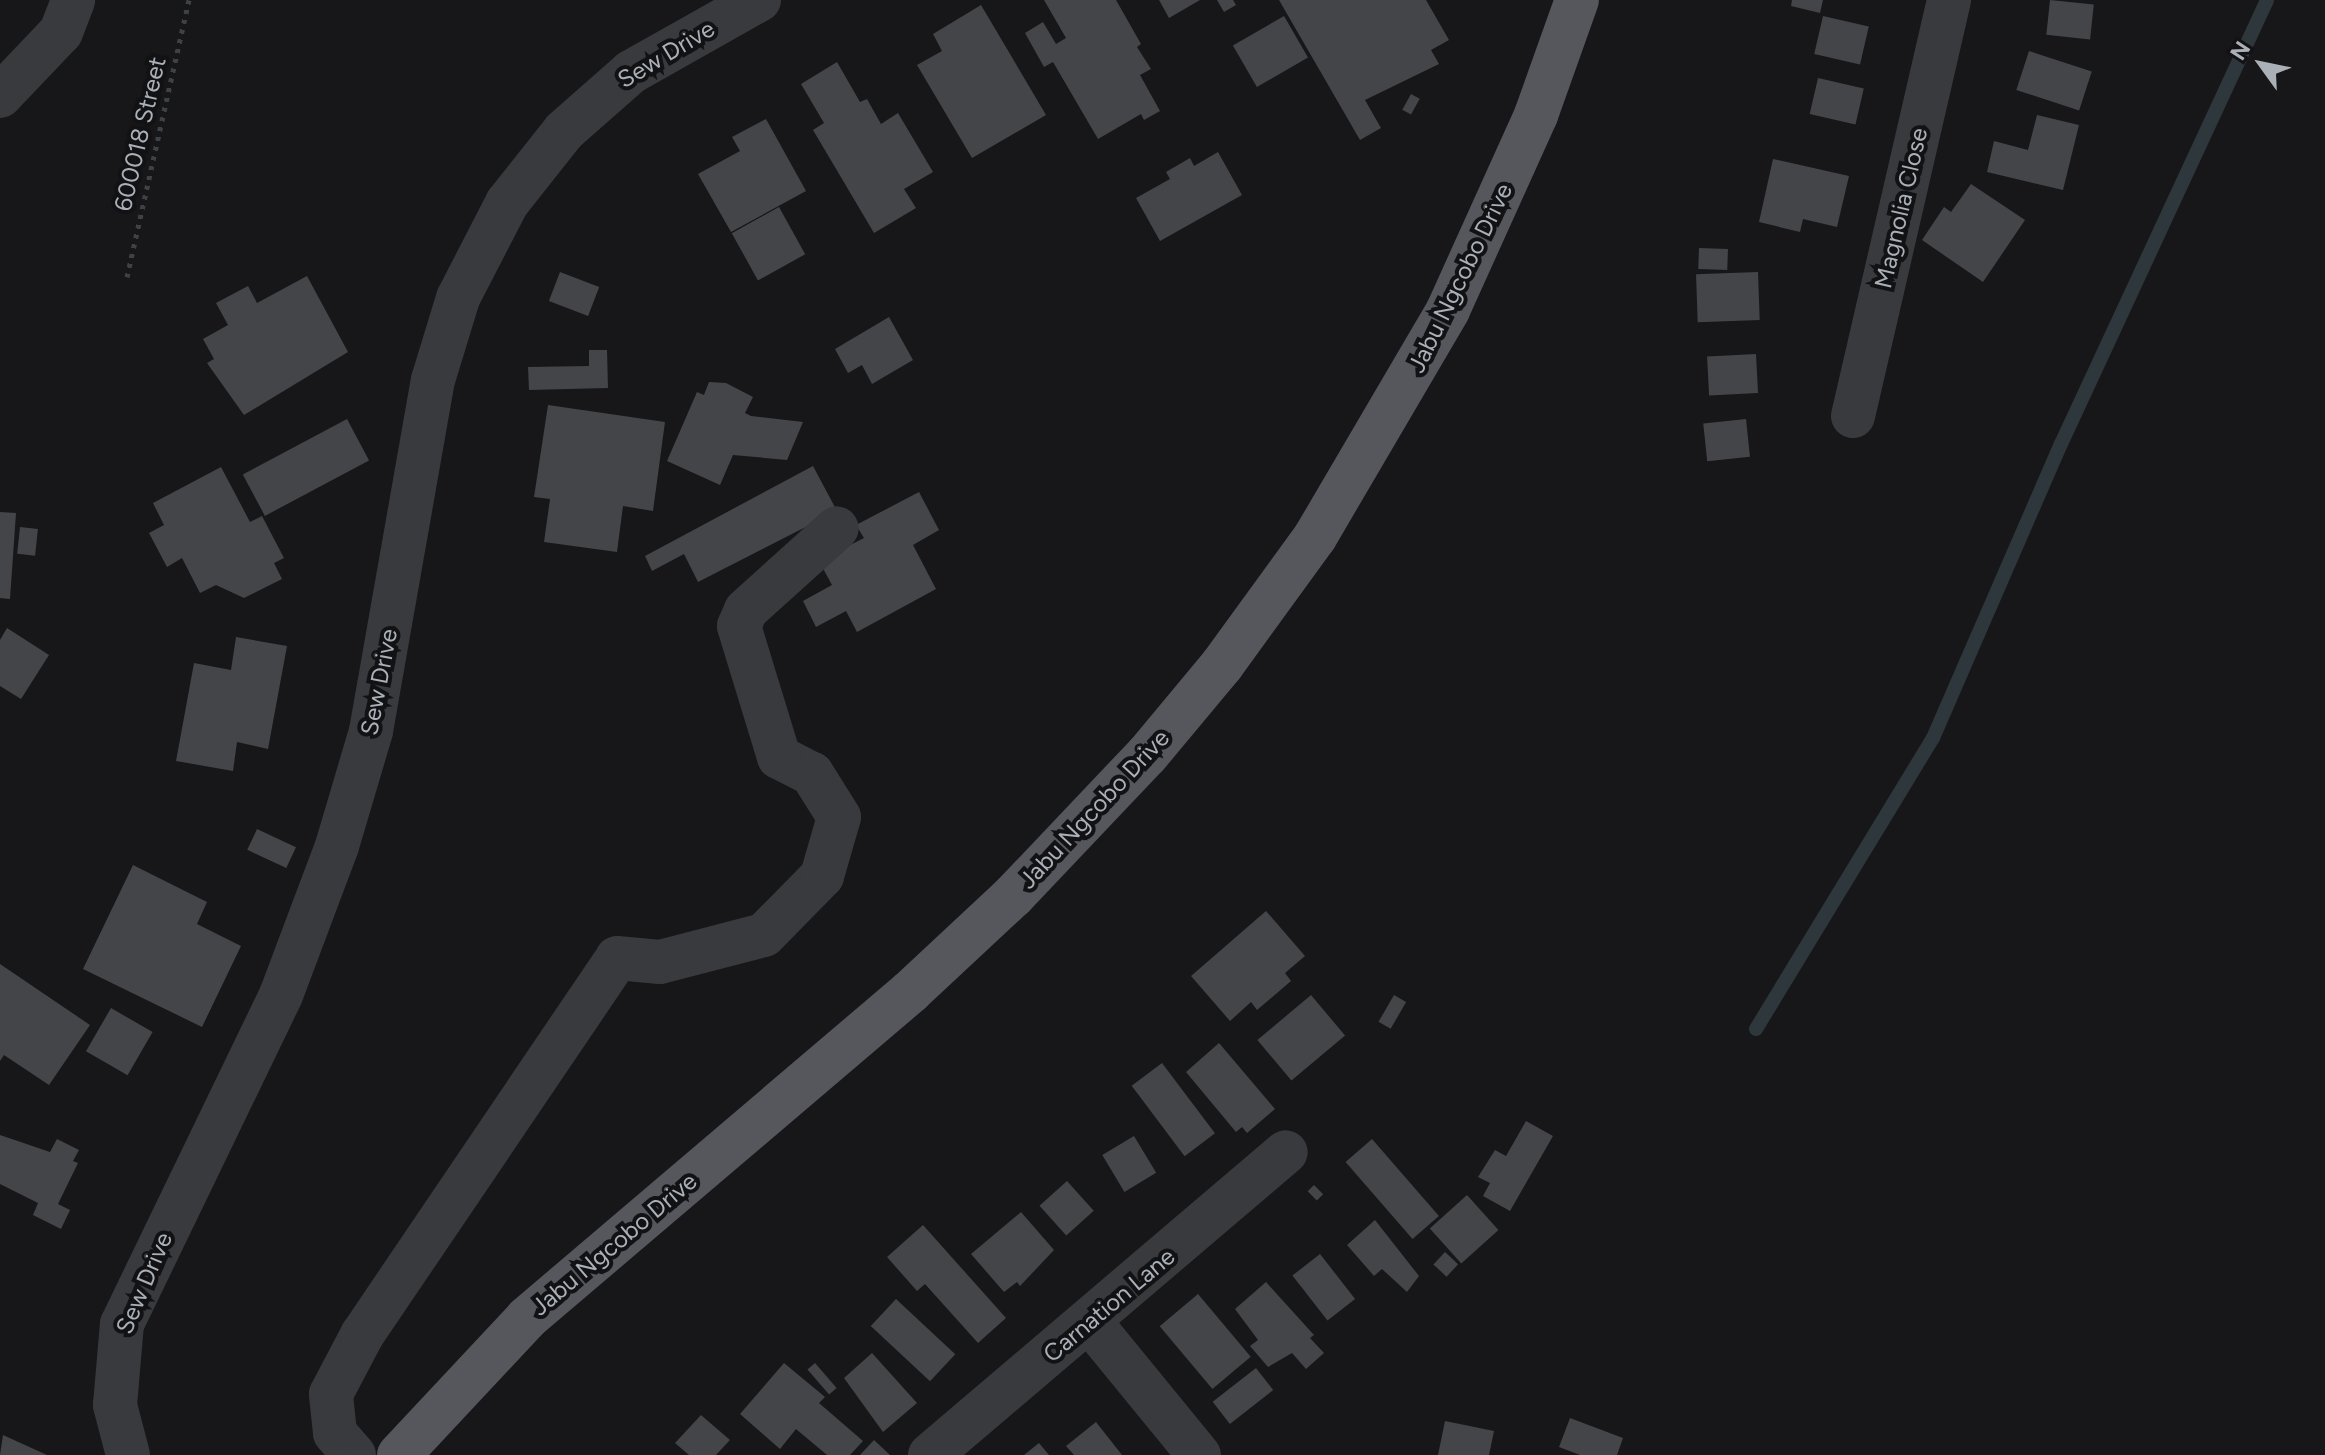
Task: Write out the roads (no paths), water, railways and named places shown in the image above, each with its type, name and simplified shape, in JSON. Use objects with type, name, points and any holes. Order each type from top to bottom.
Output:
[{"type":"main road","name":"Jabu Ngcobo Drive","points":[[399,1455],[527,1318],[910,992],[1013,896],[1147,755],[1222,665],[1315,537],[1448,310],[1536,115],[1577,0]]},
{"type":"street","points":[[0,96],[61,32],[73,0]]},
{"type":"street","name":"Sew Drive","points":[[128,1455],[115,1405],[122,1324],[281,995],[337,846],[371,731],[433,380],[458,298],[507,203],[564,131],[631,72],[759,0]]},
{"type":"street","name":"Magnolia Close","points":[[1853,416],[1949,0]]},
{"type":"street","points":[[354,1455],[335,1433],[331,1394],[356,1347],[617,958],[660,962],[764,935],[822,876],[839,817],[812,774],[779,757],[739,626],[746,610],[837,528]]},
{"type":"street","name":"Carnation Lane","points":[[930,1455],[1090,1322],[1286,1152]]},
{"type":"street","points":[[1090,1322],[1199,1455]]},
{"type":"waterway","points":[[1756,1029],[1933,738],[2061,444],[2267,0]]}]
